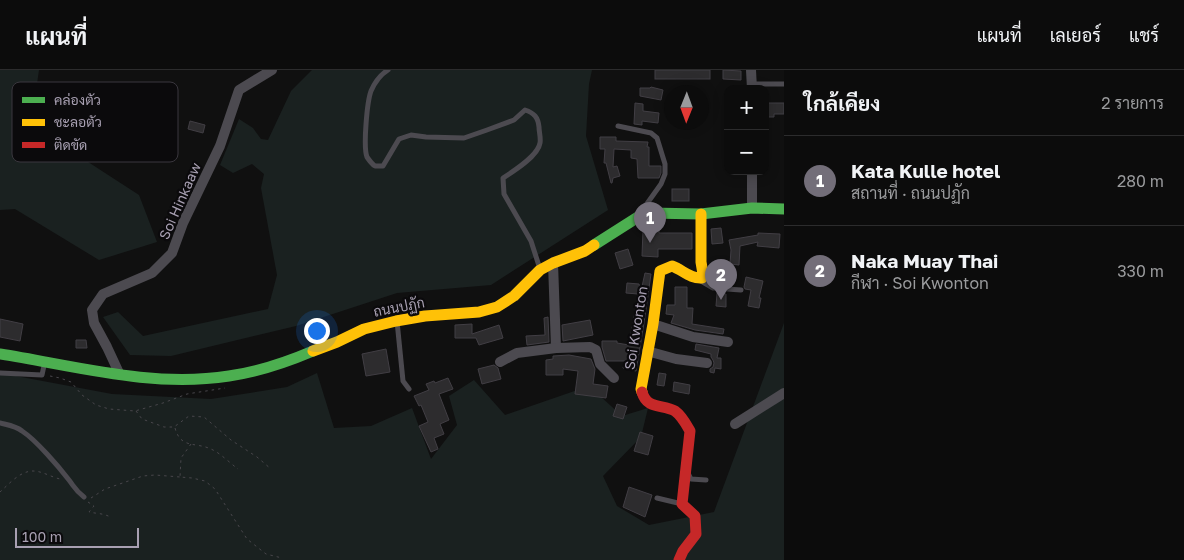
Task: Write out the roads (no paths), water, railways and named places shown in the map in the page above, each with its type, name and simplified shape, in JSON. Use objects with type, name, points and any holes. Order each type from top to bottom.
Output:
[{"type":"main road","name":"ถนนปฏัก","points":[[0,354],[120,375],[159,379],[197,379],[230,376],[299,357],[338,342],[364,329],[396,320],[479,312],[497,307],[514,296],[540,270],[585,251],[638,217],[650,213],[701,214],[752,208],[784,209]]},
{"type":"main road","points":[[699,279],[702,278],[701,214]]},
{"type":"main road","name":"Soi Kwonton","points":[[686,468],[690,431],[685,421],[675,411],[652,404],[644,399],[641,389],[653,324],[660,271],[671,266],[678,268],[694,279],[699,279]]},
{"type":"main road","points":[[679,560],[683,550],[696,534],[695,516],[682,504],[686,468]]},
{"type":"street","name":"Soi Hinkaaw","points":[[120,375],[94,323],[92,310],[103,294],[152,273],[172,253],[183,223],[220,146],[239,90],[272,70]]},
{"type":"street","points":[[751,70],[752,85]]},
{"type":"street","points":[[752,175],[752,208]]},
{"type":"street","points":[[553,263],[556,348]]},
{"type":"street","points":[[653,324],[693,337],[728,342]]},
{"type":"street","points":[[500,362],[518,353],[556,348],[590,347],[596,350],[600,364],[614,378]]},
{"type":"street","points":[[648,351],[676,359],[707,363]]},
{"type":"street","points":[[736,424],[784,393]]},
{"type":"lane","points":[[388,70],[377,81],[370,93],[365,146],[368,158],[374,166],[384,166],[399,139],[411,135],[464,138],[514,120],[525,110],[532,113],[538,121],[540,144],[532,157],[503,178],[504,194],[531,241],[540,270]]},
{"type":"lane","points":[[768,85],[784,84]]},
{"type":"lane","points":[[618,126],[651,133],[657,138],[664,164],[661,184],[638,217]]},
{"type":"lane","points":[[699,279],[712,288],[741,290]]},
{"type":"lane","points":[[396,320],[403,381],[409,389]]},
{"type":"lane","points":[[0,373],[42,375],[45,361]]},
{"type":"lane","points":[[0,423],[23,431],[37,444],[75,490],[84,498]]},
{"type":"lane","points":[[686,468],[691,479],[706,480]]},
{"type":"lane","points":[[657,498],[682,504]]},
{"type":"place","name":"Kata Kulle hotel","points":[[650,243]]},
{"type":"place","name":"Naka Muay Thai","points":[[721,300]]}]
